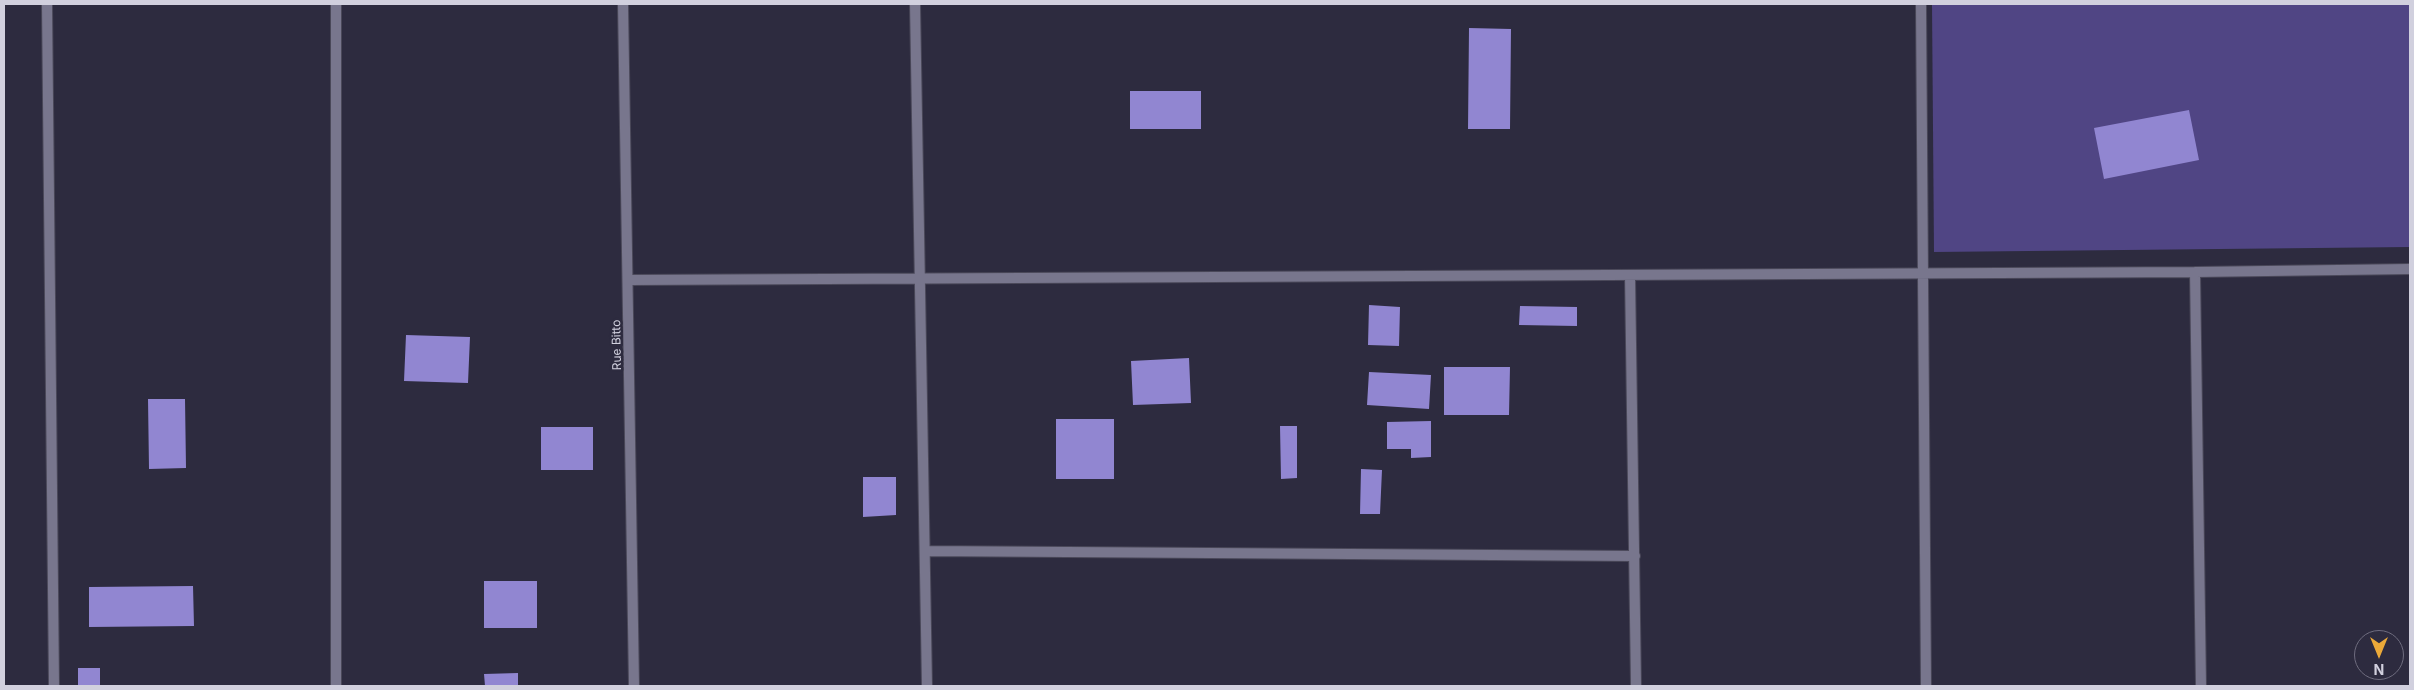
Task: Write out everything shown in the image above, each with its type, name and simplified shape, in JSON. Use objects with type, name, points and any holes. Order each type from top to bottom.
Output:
[{"type":"street","points":[[47,4],[54,686]]},
{"type":"street","points":[[336,4],[336,686]]},
{"type":"street","name":"Rue Bitto","points":[[623,4],[629,280],[634,686]]},
{"type":"street","points":[[915,4],[927,686]]},
{"type":"street","points":[[1921,4],[1926,686]]},
{"type":"street","points":[[629,280],[2195,272],[2410,269]]},
{"type":"street","points":[[2195,272],[2201,686]]},
{"type":"street","points":[[1630,275],[1636,686]]},
{"type":"street","points":[[925,551],[1635,556]]},
{"type":"shaded area","points":[[1932,4],[2410,4],[2410,247],[1934,252]]},
{"type":"building","points":[[1469,28],[1511,29],[1510,129],[1468,129]]},
{"type":"building","points":[[1130,91],[1201,91],[1201,129],[1130,129]]},
{"type":"building","points":[[2189,110],[2199,160],[2104,179],[2094,128]]},
{"type":"building","points":[[1369,305],[1400,307],[1399,346],[1368,345]]},
{"type":"building","points":[[1520,306],[1577,307],[1577,326],[1519,325]]},
{"type":"building","points":[[406,335],[470,337],[468,383],[404,381]]},
{"type":"building","points":[[1189,358],[1191,403],[1133,405],[1131,361]]},
{"type":"building","points":[[1444,367],[1510,367],[1509,415],[1444,415]]},
{"type":"building","points":[[1369,372],[1431,375],[1429,409],[1367,405]]},
{"type":"building","points":[[148,399],[185,399],[186,468],[149,469]]},
{"type":"building","points":[[1056,419],[1114,419],[1114,479],[1056,479]]},
{"type":"building","points":[[1431,421],[1431,457],[1411,458],[1411,449],[1387,449],[1387,422]]},
{"type":"building","points":[[1280,426],[1297,426],[1297,478],[1281,479]]},
{"type":"building","points":[[541,427],[593,427],[593,470],[541,470]]},
{"type":"building","points":[[1361,469],[1382,470],[1380,514],[1360,514]]},
{"type":"building","points":[[863,477],[896,477],[896,515],[863,517]]},
{"type":"building","points":[[484,581],[537,581],[537,628],[484,628]]},
{"type":"building","points":[[193,586],[194,626],[89,627],[89,587]]},
{"type":"building","points":[[78,668],[100,668],[100,686],[78,686]]},
{"type":"building","points":[[518,673],[518,686],[485,686],[484,674]]}]
